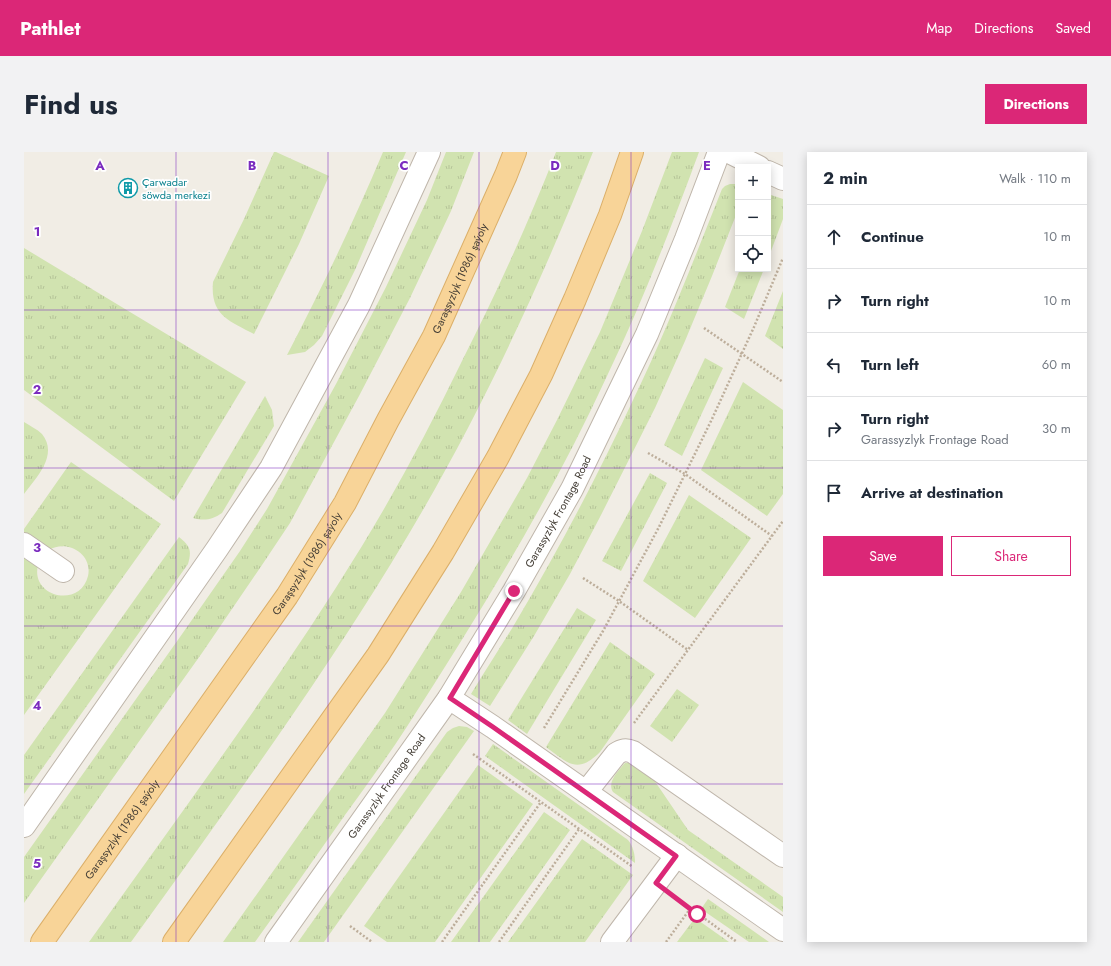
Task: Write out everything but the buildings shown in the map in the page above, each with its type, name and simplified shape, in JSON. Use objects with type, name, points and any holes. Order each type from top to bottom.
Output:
[{"type":"main road","name":"Garaşsyzlyk (1986) şaýoly","points":[[42,942],[288,596],[345,503],[434,336],[506,175],[514,152]]},
{"type":"main road","points":[[174,942],[378,655],[447,545],[498,457],[541,375],[610,215],[632,152]]},
{"type":"street","points":[[24,826],[217,549],[271,468],[359,305],[429,152]]},
{"type":"street","name":"Garassyzlyk Frontage Road","points":[[276,942],[450,698],[514,591],[572,489],[648,334],[719,152]]},
{"type":"street","points":[[729,152],[753,164]]},
{"type":"street","points":[[771,173],[783,179]]},
{"type":"street","points":[[24,544],[63,571]]},
{"type":"street","points":[[450,698],[783,930]]},
{"type":"street","points":[[586,792],[616,754],[620,751],[628,750],[783,856]]},
{"type":"street","points":[[612,942],[676,856]]},
{"type":"path","points":[[540,734],[603,631],[659,527],[742,354],[783,258]]},
{"type":"path","points":[[704,328],[783,382]]},
{"type":"path","points":[[648,452],[685,474],[772,536]]},
{"type":"path","points":[[633,725],[783,521]]},
{"type":"path","points":[[583,578],[619,601],[688,650]]},
{"type":"path","points":[[473,754],[737,942]]},
{"type":"path","points":[[442,942],[541,802]]},
{"type":"path","points":[[499,942],[579,829]]},
{"type":"path","points":[[666,942],[690,908]]},
{"type":"path","points":[[350,926],[372,942]]},
{"type":"green space","points":[[274,152],[329,176],[299,244],[254,334],[229,321],[218,310],[213,293],[213,282],[244,219]]},
{"type":"green space","points":[[383,152],[406,152],[355,270],[322,336],[305,352],[287,355],[313,305],[361,203]]},
{"type":"green space","points":[[446,152],[474,152],[451,211],[410,298],[290,523],[202,653],[24,903],[24,857],[180,637],[240,551],[267,509],[336,384],[386,287],[427,200]]},
{"type":"green space","points":[[556,152],[593,152],[572,205],[502,361],[421,513],[362,611],[298,707],[131,942],[89,942],[263,697],[330,597],[362,546],[426,433],[487,311],[523,232]]},
{"type":"green space","points":[[672,152],[699,152],[656,265],[620,349],[562,466],[514,554],[400,737],[255,942],[223,942],[385,713],[461,592],[527,478],[600,332],[642,231]]},
{"type":"green space","points":[[735,184],[735,218],[685,341],[655,408],[570,574],[534,636],[490,706],[471,694],[514,625],[562,541],[592,484],[658,346],[722,189],[725,186]]},
{"type":"green space","points":[[771,195],[783,199],[783,219],[771,251]]},
{"type":"green space","points":[[24,248],[246,382],[174,501],[24,390]]},
{"type":"green space","points":[[739,272],[763,272],[744,319],[725,307]]},
{"type":"green space","points":[[783,291],[783,349],[765,336]]},
{"type":"green space","points":[[705,358],[723,368],[682,456],[664,445]]},
{"type":"green space","points":[[743,382],[783,410],[783,494],[767,516],[701,470]]},
{"type":"green space","points":[[265,396],[272,410],[274,426],[222,513],[208,519],[193,518]]},
{"type":"green space","points":[[24,422],[42,434],[47,442],[48,450],[44,466],[24,494]]},
{"type":"green space","points":[[71,462],[161,524],[24,715],[24,555],[38,565],[38,576],[41,585],[48,591],[57,595],[76,593],[83,586],[88,576],[87,561],[83,555],[71,548],[63,546],[49,550],[24,532],[24,529]]},
{"type":"green space","points":[[650,473],[667,483],[621,571],[602,561]]},
{"type":"green space","points":[[689,495],[751,538],[695,618],[643,581]]},
{"type":"green space","points":[[179,537],[186,543],[190,552],[188,564],[24,794],[24,755]]},
{"type":"green space","points":[[577,608],[596,620],[527,734],[508,720]]},
{"type":"green space","points":[[610,642],[655,674],[600,752],[585,763],[579,765],[573,764],[560,758],[546,747]]},
{"type":"green space","points":[[677,689],[699,705],[672,742],[650,726]]},
{"type":"green space","points":[[459,726],[467,727],[474,731],[324,942],[298,942],[447,732]]},
{"type":"green space","points":[[493,744],[628,840],[635,856],[635,863],[485,756]]},
{"type":"green space","points":[[625,763],[630,763],[652,777],[688,830],[783,897],[783,912],[613,792],[611,788],[612,781]]},
{"type":"green space","points":[[478,765],[533,804],[435,942],[387,942],[364,926]]},
{"type":"green space","points":[[544,812],[570,830],[490,942],[451,942]]},
{"type":"green space","points":[[582,839],[633,875],[585,942],[508,942]]},
{"type":"green space","points":[[708,899],[769,942],[749,942],[701,909]]},
{"type":"green space","points":[[695,918],[729,942],[677,942]]},
{"type":"place","name":"Çarwadar söwda merkezi","points":[[128,188]]},
{"type":"route","points":[[514,591],[450,698],[676,856],[656,883],[697,914]]}]
